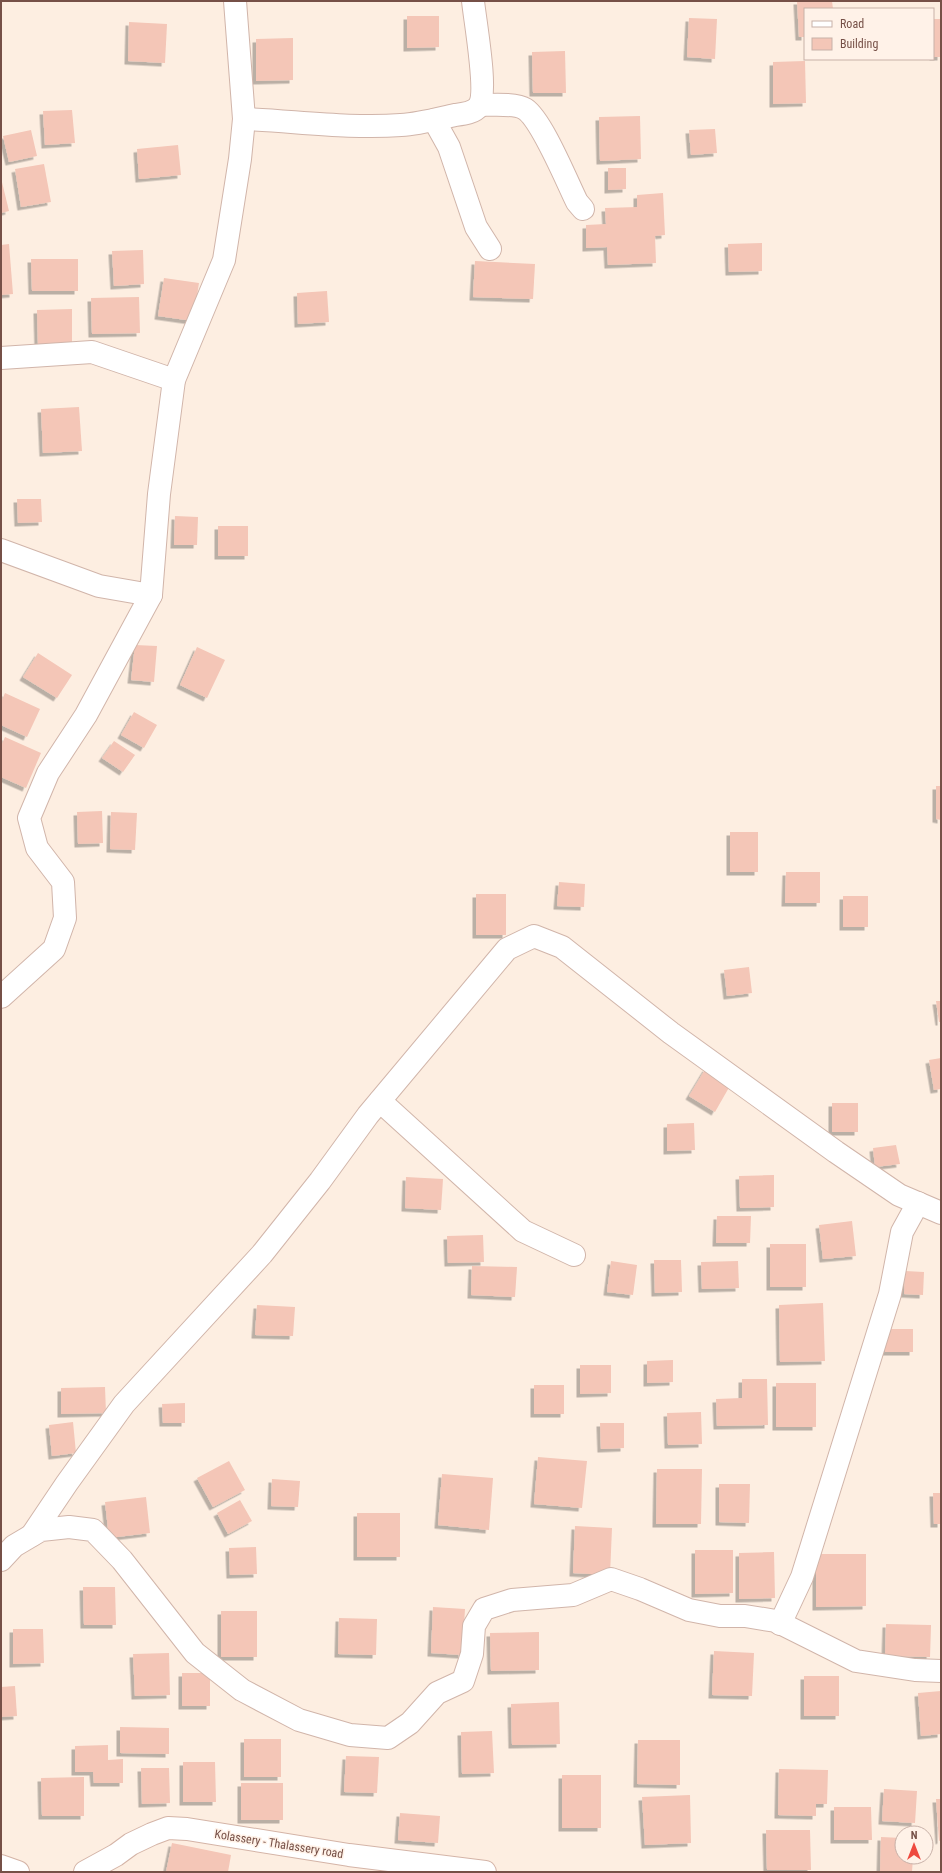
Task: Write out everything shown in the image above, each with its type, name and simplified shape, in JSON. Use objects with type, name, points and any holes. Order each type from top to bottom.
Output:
[{"type":"street","points":[[1,997],[54,949],[65,918],[63,882],[37,848],[29,818],[48,773],[86,715],[151,595],[159,494],[174,380],[224,260],[240,160],[244,119],[235,1]]},
{"type":"street","points":[[244,119],[346,125],[393,125],[434,120],[474,111],[480,105],[483,96],[482,71],[473,1]]},
{"type":"street","points":[[480,105],[500,104],[525,108],[540,125],[577,202],[583,209]]},
{"type":"street","points":[[434,120],[448,148],[476,227],[490,249]]},
{"type":"street","points":[[1,358],[92,352],[174,380]]},
{"type":"street","points":[[1,550],[99,586],[151,595]]},
{"type":"street","points":[[32,1535],[67,1483],[124,1404],[262,1254],[320,1181],[368,1115],[508,949],[534,936],[562,947],[671,1033],[898,1195],[941,1213]]},
{"type":"street","points":[[380,1101],[523,1231],[574,1255]]},
{"type":"street","points":[[780,1624],[802,1577],[890,1294],[902,1232],[918,1203]]},
{"type":"street","points":[[1,1560],[14,1546],[41,1530],[69,1527],[93,1530],[122,1560],[194,1653],[242,1690],[299,1720],[350,1735],[388,1738],[410,1723],[437,1693],[463,1681],[472,1654],[474,1626],[484,1609],[512,1600],[541,1599],[573,1594],[611,1579],[640,1589],[689,1610],[720,1616],[745,1616],[780,1624],[856,1661],[915,1670],[941,1671]]},
{"type":"street","name":"Kolassery - Thalassery road","points":[[85,1872],[116,1856],[131,1844],[168,1828],[187,1829],[349,1855],[485,1872]]},
{"type":"street","points":[[1,1866],[18,1872]]},
{"type":"building","points":[[797,1],[832,1],[833,8],[804,8],[804,37],[799,37]]},
{"type":"building","points":[[407,16],[439,16],[439,47],[407,48]]},
{"type":"building","points":[[689,18],[717,19],[715,59],[687,57]]},
{"type":"building","points":[[934,19],[941,19],[941,57],[934,57]]},
{"type":"building","points":[[129,22],[167,24],[165,63],[128,61]]},
{"type":"building","points":[[293,38],[293,80],[256,81],[256,39]]},
{"type":"building","points":[[565,51],[566,93],[533,93],[532,52]]},
{"type":"building","points":[[805,61],[806,103],[773,104],[773,62]]},
{"type":"building","points":[[72,110],[75,143],[45,145],[43,111]]},
{"type":"building","points":[[640,116],[641,159],[600,161],[599,117]]},
{"type":"building","points":[[715,129],[717,153],[691,155],[689,130]]},
{"type":"building","points":[[31,130],[37,156],[9,162],[3,136]]},
{"type":"building","points":[[178,145],[181,175],[139,179],[137,149]]},
{"type":"building","points":[[44,164],[51,202],[21,207],[15,169]]},
{"type":"building","points":[[608,168],[626,168],[626,189],[608,190]]},
{"type":"building","points":[[1,178],[9,211],[1,213]]},
{"type":"building","points":[[663,193],[665,235],[655,236],[656,263],[608,265],[607,247],[586,248],[586,225],[606,224],[605,208],[637,207],[637,195]]},
{"type":"building","points":[[762,243],[762,271],[729,272],[728,244]]},
{"type":"building","points":[[9,244],[13,294],[1,295],[1,245]]},
{"type":"building","points":[[143,250],[144,284],[114,286],[112,251]]},
{"type":"building","points":[[31,259],[78,259],[78,291],[32,291]]},
{"type":"building","points":[[475,261],[535,264],[533,299],[473,297]]},
{"type":"building","points":[[164,278],[199,283],[193,321],[158,316]]},
{"type":"building","points":[[327,291],[329,322],[298,324],[297,293]]},
{"type":"building","points":[[139,297],[140,333],[92,334],[91,298]]},
{"type":"building","points":[[72,309],[72,345],[38,345],[37,310]]},
{"type":"building","points":[[79,407],[82,451],[43,453],[41,409]]},
{"type":"building","points":[[17,499],[41,499],[42,522],[18,523]]},
{"type":"building","points":[[175,516],[198,517],[197,545],[174,545]]},
{"type":"building","points":[[218,526],[248,526],[248,556],[218,556]]},
{"type":"building","points":[[135,645],[157,646],[154,682],[131,680]]},
{"type":"building","points":[[197,647],[225,660],[207,698],[180,685]]},
{"type":"building","points":[[38,653],[72,675],[57,698],[23,677]]},
{"type":"building","points":[[5,693],[40,709],[27,737],[1,725],[1,702]]},
{"type":"building","points":[[134,712],[157,725],[144,748],[121,735]]},
{"type":"building","points":[[5,737],[41,753],[26,788],[1,777],[1,746]]},
{"type":"building","points":[[114,741],[135,755],[123,772],[102,758]]},
{"type":"building","points":[[936,786],[941,786],[941,820],[936,819]]},
{"type":"building","points":[[102,811],[103,843],[78,844],[77,812]]},
{"type":"building","points":[[111,812],[137,813],[135,850],[110,849]]},
{"type":"building","points":[[730,832],[758,832],[758,872],[730,872]]},
{"type":"building","points":[[786,872],[820,872],[820,903],[785,903]]},
{"type":"building","points":[[559,882],[585,884],[584,907],[557,906]]},
{"type":"building","points":[[476,894],[506,894],[506,935],[476,935]]},
{"type":"building","points":[[843,896],[868,896],[868,927],[843,927]]},
{"type":"building","points":[[749,967],[752,993],[727,996],[724,970]]},
{"type":"building","points":[[936,1001],[941,1001],[941,1022],[939,1022]]},
{"type":"building","points":[[941,1058],[941,1089],[934,1090],[929,1060]]},
{"type":"building","points":[[706,1068],[731,1084],[715,1112],[689,1096]]},
{"type":"building","points":[[832,1103],[858,1103],[858,1132],[832,1132]]},
{"type":"building","points":[[694,1123],[695,1150],[667,1151],[667,1124]]},
{"type":"building","points":[[896,1145],[900,1164],[875,1167],[873,1148]]},
{"type":"building","points":[[774,1175],[774,1207],[740,1208],[739,1176]]},
{"type":"building","points":[[406,1177],[443,1179],[441,1210],[405,1208]]},
{"type":"building","points":[[717,1216],[751,1216],[750,1243],[716,1243]]},
{"type":"building","points":[[852,1221],[856,1256],[823,1259],[819,1225]]},
{"type":"building","points":[[483,1235],[484,1262],[448,1263],[447,1236]]},
{"type":"building","points":[[770,1244],[806,1244],[806,1287],[770,1287]]},
{"type":"building","points":[[654,1260],[681,1260],[682,1292],[655,1293]]},
{"type":"building","points":[[611,1261],[637,1265],[633,1295],[607,1292]]},
{"type":"building","points":[[738,1261],[739,1288],[702,1289],[701,1262]]},
{"type":"building","points":[[472,1266],[517,1267],[515,1297],[471,1295]]},
{"type":"building","points":[[905,1271],[924,1272],[923,1295],[904,1294]]},
{"type":"building","points":[[823,1303],[825,1361],[780,1362],[779,1305]]},
{"type":"building","points":[[257,1305],[295,1307],[293,1336],[255,1335]]},
{"type":"building","points":[[885,1329],[913,1329],[913,1352],[885,1352]]},
{"type":"building","points":[[673,1360],[673,1382],[647,1383],[647,1361]]},
{"type":"building","points":[[580,1365],[611,1365],[611,1393],[580,1394]]},
{"type":"building","points":[[742,1379],[767,1379],[768,1425],[717,1426],[716,1399],[742,1398]]},
{"type":"building","points":[[776,1383],[816,1383],[816,1427],[776,1427]]},
{"type":"building","points":[[534,1385],[564,1385],[564,1414],[534,1414]]},
{"type":"building","points":[[105,1387],[106,1413],[61,1414],[61,1388]]},
{"type":"building","points":[[185,1403],[185,1423],[163,1423],[162,1404]]},
{"type":"building","points":[[701,1412],[702,1444],[668,1445],[667,1413]]},
{"type":"building","points":[[73,1422],[76,1453],[52,1456],[49,1425]]},
{"type":"building","points":[[600,1423],[624,1423],[624,1448],[601,1449]]},
{"type":"building","points":[[538,1457],[587,1461],[582,1508],[534,1504]]},
{"type":"building","points":[[229,1461],[245,1490],[213,1507],[197,1478]]},
{"type":"building","points":[[657,1469],[702,1469],[701,1524],[656,1524]]},
{"type":"building","points":[[442,1474],[493,1478],[489,1530],[438,1525]]},
{"type":"building","points":[[272,1479],[300,1481],[298,1507],[271,1506]]},
{"type":"building","points":[[719,1484],[750,1484],[749,1523],[719,1522]]},
{"type":"building","points":[[933,1493],[941,1493],[941,1524],[934,1524]]},
{"type":"building","points":[[146,1497],[150,1533],[109,1538],[105,1502]]},
{"type":"building","points":[[240,1500],[252,1521],[228,1534],[217,1513]]},
{"type":"building","points":[[357,1513],[400,1513],[400,1557],[357,1557]]},
{"type":"building","points":[[575,1526],[612,1528],[610,1575],[573,1573]]},
{"type":"building","points":[[256,1547],[257,1574],[230,1575],[229,1548]]},
{"type":"building","points":[[695,1550],[733,1550],[733,1593],[695,1594]]},
{"type":"building","points":[[774,1552],[775,1598],[739,1599],[739,1553]]},
{"type":"building","points":[[816,1554],[866,1554],[866,1606],[816,1607]]},
{"type":"building","points":[[83,1587],[115,1587],[116,1625],[84,1625]]},
{"type":"building","points":[[433,1607],[465,1609],[462,1655],[431,1653]]},
{"type":"building","points":[[221,1611],[257,1611],[257,1657],[221,1657]]},
{"type":"building","points":[[339,1618],[377,1619],[376,1655],[338,1654]]},
{"type":"building","points":[[886,1624],[931,1625],[930,1657],[885,1656]]},
{"type":"building","points":[[13,1629],[43,1629],[44,1663],[13,1664]]},
{"type":"building","points":[[539,1632],[539,1670],[491,1671],[490,1633]]},
{"type":"building","points":[[714,1651],[754,1653],[752,1696],[712,1695]]},
{"type":"building","points":[[169,1653],[170,1695],[135,1696],[133,1654]]},
{"type":"building","points":[[182,1673],[210,1673],[210,1706],[182,1706]]},
{"type":"building","points":[[804,1676],[839,1676],[839,1716],[804,1716]]},
{"type":"building","points":[[15,1686],[17,1716],[1,1717],[1,1687]]},
{"type":"building","points":[[941,1691],[941,1734],[921,1736],[918,1693]]},
{"type":"building","points":[[559,1702],[560,1744],[512,1745],[511,1704]]},
{"type":"building","points":[[120,1727],[169,1728],[169,1754],[120,1753]]},
{"type":"building","points":[[492,1731],[494,1773],[462,1774],[461,1732]]},
{"type":"building","points":[[244,1739],[281,1739],[281,1777],[244,1777]]},
{"type":"building","points":[[638,1740],[680,1740],[680,1785],[637,1784]]},
{"type":"building","points":[[108,1745],[108,1760],[123,1759],[123,1783],[94,1783],[93,1772],[75,1772],[75,1746]]},
{"type":"building","points":[[346,1756],[379,1757],[377,1793],[344,1792]]},
{"type":"building","points":[[183,1762],[215,1762],[216,1802],[183,1802]]},
{"type":"building","points":[[141,1768],[169,1768],[170,1803],[142,1804]]},
{"type":"building","points":[[779,1769],[828,1770],[827,1804],[816,1804],[816,1816],[778,1815]]},
{"type":"building","points":[[562,1775],[601,1775],[601,1828],[562,1828]]},
{"type":"building","points":[[84,1777],[84,1816],[42,1816],[41,1778]]},
{"type":"building","points":[[241,1783],[283,1783],[283,1820],[241,1820]]},
{"type":"building","points":[[884,1789],[917,1791],[915,1823],[882,1821]]},
{"type":"building","points":[[690,1795],[691,1843],[645,1845],[642,1797]]},
{"type":"building","points":[[936,1799],[941,1799],[941,1840],[939,1841]]},
{"type":"building","points":[[834,1807],[871,1807],[872,1840],[834,1840]]},
{"type":"building","points":[[400,1813],[440,1816],[438,1843],[398,1840]]},
{"type":"building","points":[[766,1830],[810,1830],[811,1870],[767,1870]]},
{"type":"building","points":[[881,1837],[894,1838],[894,1865],[912,1865],[912,1872],[880,1872]]},
{"type":"building","points":[[172,1843],[231,1855],[228,1872],[166,1872]]}]
